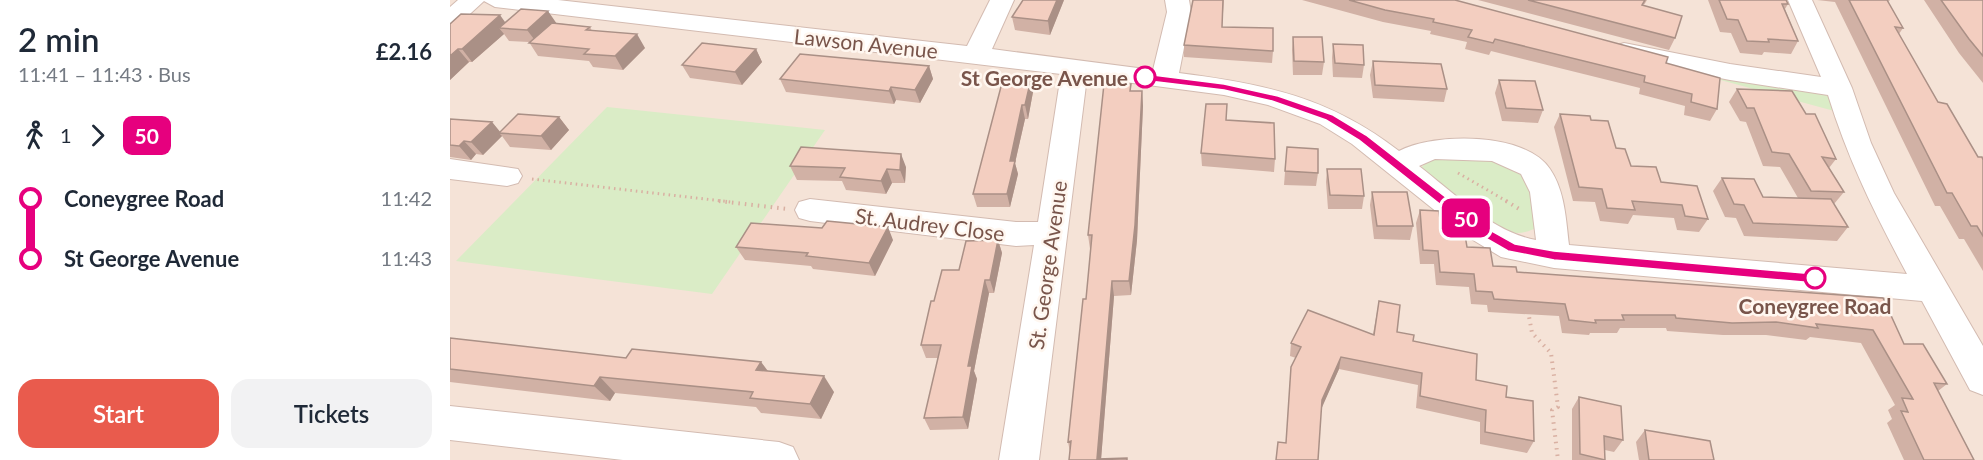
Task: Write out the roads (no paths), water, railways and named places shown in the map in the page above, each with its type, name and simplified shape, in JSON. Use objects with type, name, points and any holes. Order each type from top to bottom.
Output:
[{"type":"street","points":[[450,19],[473,0]]},
{"type":"street","name":"Lawson Avenue","points":[[495,0],[976,55],[1224,87],[1275,98],[1330,118],[1362,137],[1409,158],[1487,234],[1512,248],[1554,256],[1933,289]]},
{"type":"street","points":[[976,55],[1002,0]]},
{"type":"street","points":[[1164,80],[1179,12],[1177,0]]},
{"type":"street","points":[[1800,0],[1839,87],[1857,143],[1879,193],[1983,379]]},
{"type":"street","points":[[1598,44],[1675,63],[1839,87]]},
{"type":"street","name":"St. George Avenue","points":[[1019,460],[1075,69]]},
{"type":"street","points":[[1409,158],[1436,148],[1508,154],[1527,163],[1539,175],[1554,256]]},
{"type":"street","points":[[450,169],[507,176]]},
{"type":"street","name":"St. Audrey Close","points":[[810,210],[1016,234],[1050,233]]},
{"type":"street","points":[[450,423],[779,460]]},
{"type":"place","name":"St George Avenue","points":[[1145,77]]},
{"type":"place","name":"Coneygree Road","points":[[1815,278]]}]
